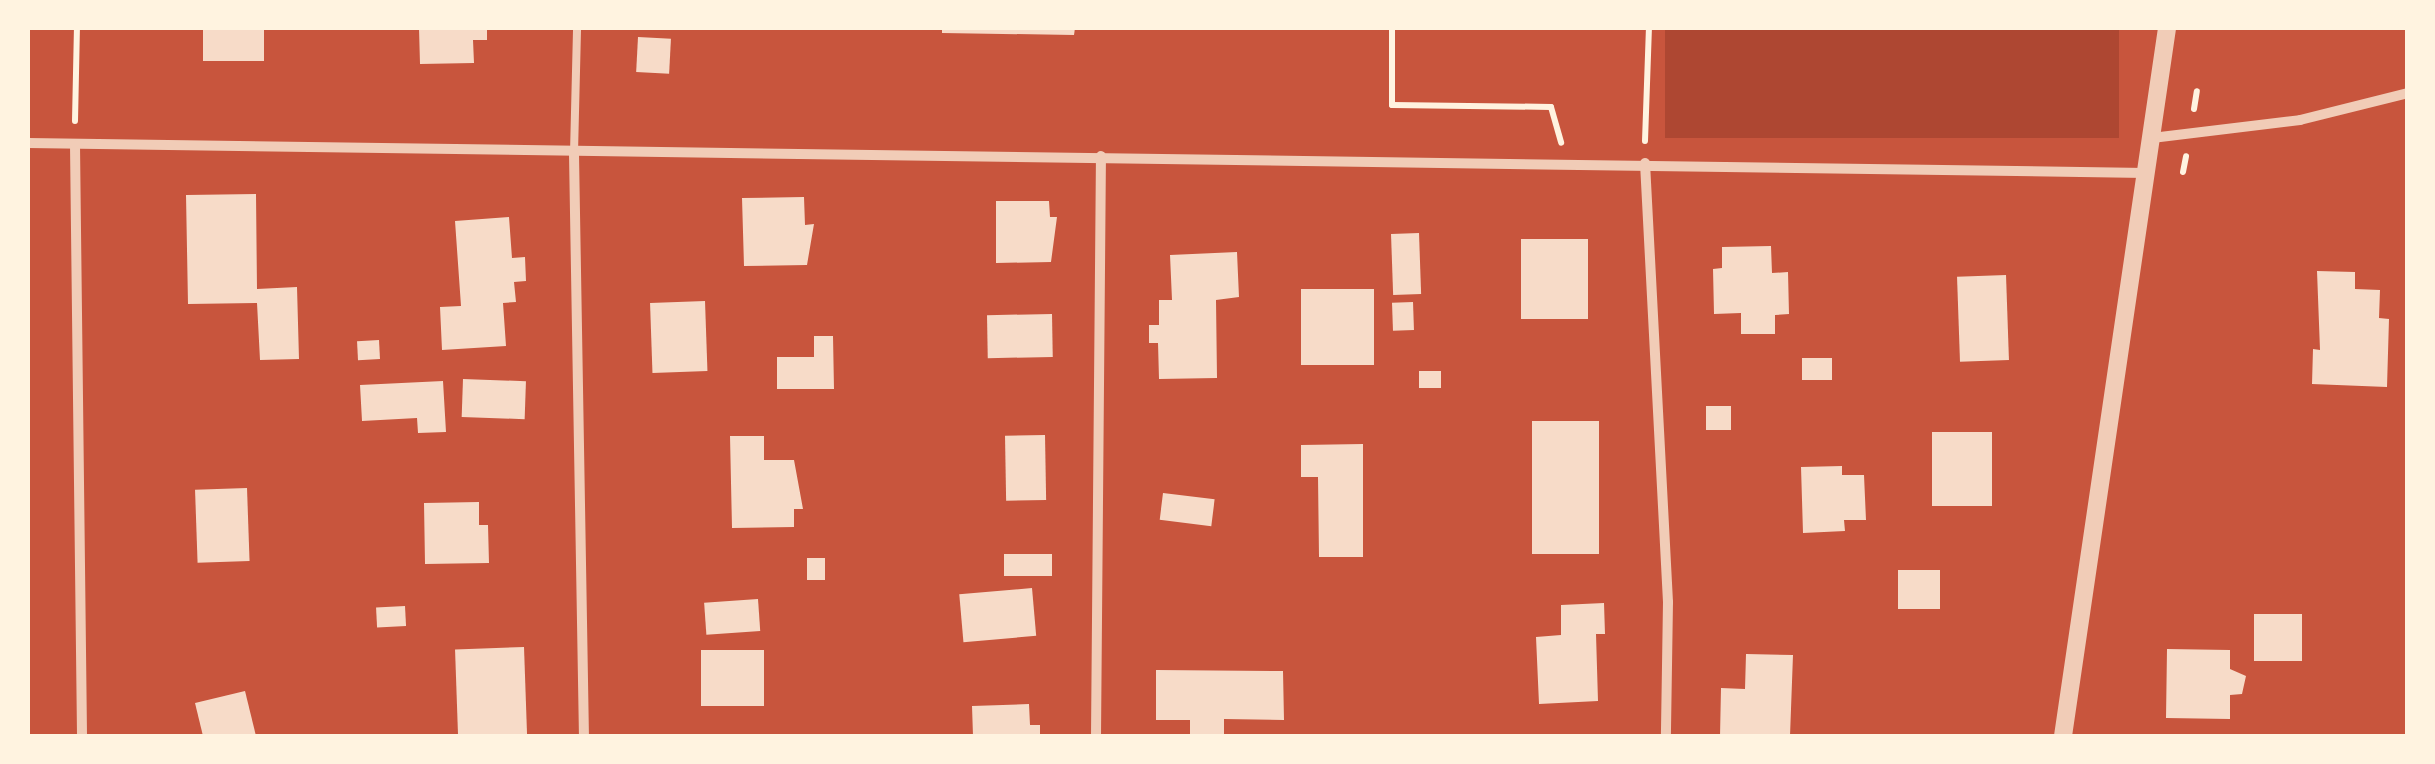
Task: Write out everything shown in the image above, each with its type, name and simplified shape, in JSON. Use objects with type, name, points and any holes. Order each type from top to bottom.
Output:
[{"type":"street","points":[[2063,736],[2166,28]]},
{"type":"street","points":[[2152,138],[2300,120],[2408,93]]},
{"type":"street","points":[[28,143],[574,154],[1644,162],[2146,172]]},
{"type":"street","points":[[75,144],[82,736]]},
{"type":"street","points":[[574,154],[584,736]]},
{"type":"street","points":[[1096,736],[1101,156]]},
{"type":"street","points":[[1644,162],[1668,602],[1666,736]]},
{"type":"lane","points":[[574,154],[577,28]]},
{"type":"path","points":[[75,144],[77,28]]},
{"type":"path","points":[[1392,28],[1392,105],[1551,107],[1566,162]]},
{"type":"path","points":[[1644,162],[1649,28]]},
{"type":"shaded area","points":[[1665,28],[2119,28],[2119,138],[1665,138]]},
{"type":"building","points":[[203,28],[264,28],[264,61],[203,61]]},
{"type":"building","points":[[419,28],[487,28],[487,40],[473,40],[474,63],[420,64]]},
{"type":"building","points":[[942,28],[1075,28],[1074,35],[942,33]]},
{"type":"building","points":[[638,37],[671,39],[669,74],[636,72]]},
{"type":"building","points":[[256,194],[257,289],[297,287],[299,359],[260,360],[257,303],[188,304],[186,195]]},
{"type":"building","points":[[804,197],[805,225],[814,224],[807,265],[744,266],[742,198]]},
{"type":"building","points":[[996,201],[1049,201],[1050,217],[1057,217],[1051,262],[996,263]]},
{"type":"building","points":[[509,217],[512,258],[525,257],[526,281],[514,282],[516,302],[503,303],[506,346],[442,350],[440,307],[461,306],[455,221]]},
{"type":"building","points":[[1419,233],[1421,294],[1393,295],[1391,234]]},
{"type":"building","points":[[1521,239],[1588,239],[1588,319],[1521,319]]},
{"type":"building","points":[[1771,246],[1772,273],[1788,272],[1789,314],[1775,315],[1775,334],[1741,334],[1741,313],[1714,314],[1713,269],[1722,268],[1722,247]]},
{"type":"building","points":[[1237,252],[1239,297],[1216,300],[1217,378],[1159,379],[1158,343],[1149,343],[1149,325],[1159,325],[1159,300],[1172,300],[1170,255]]},
{"type":"building","points":[[2317,271],[2355,272],[2355,289],[2380,290],[2379,318],[2389,319],[2387,387],[2312,384],[2313,349],[2320,350]]},
{"type":"building","points":[[2006,275],[2009,360],[1960,362],[1957,277]]},
{"type":"building","points":[[1301,289],[1374,289],[1374,365],[1301,365]]},
{"type":"building","points":[[705,301],[707,371],[652,373],[650,303]]},
{"type":"building","points":[[1413,302],[1414,330],[1393,331],[1392,303]]},
{"type":"building","points":[[1052,314],[1053,357],[988,358],[987,315]]},
{"type":"building","points":[[814,336],[833,336],[834,389],[777,389],[777,357],[814,357]]},
{"type":"building","points":[[379,340],[380,359],[358,360],[357,341]]},
{"type":"building","points":[[1802,358],[1832,358],[1832,380],[1802,380]]},
{"type":"building","points":[[1419,371],[1441,371],[1441,388],[1419,388]]},
{"type":"building","points":[[463,379],[526,381],[525,419],[462,417]]},
{"type":"building","points":[[443,381],[446,432],[418,433],[417,418],[362,421],[360,385]]},
{"type":"building","points":[[1706,406],[1731,406],[1731,430],[1706,430]]},
{"type":"building","points":[[1532,421],[1599,421],[1599,554],[1532,554]]},
{"type":"building","points":[[1932,432],[1992,432],[1992,506],[1932,506]]},
{"type":"building","points":[[1045,435],[1046,500],[1006,501],[1005,436]]},
{"type":"building","points":[[730,436],[764,436],[764,460],[794,460],[803,509],[794,509],[794,527],[732,528]]},
{"type":"building","points":[[1363,444],[1363,557],[1319,557],[1318,477],[1301,477],[1301,445]]},
{"type":"building","points":[[1842,466],[1842,475],[1864,475],[1866,520],[1844,520],[1845,531],[1803,533],[1801,467]]},
{"type":"building","points":[[247,488],[250,561],[198,563],[195,490]]},
{"type":"building","points":[[1163,493],[1215,499],[1211,526],[1160,520]]},
{"type":"building","points":[[479,502],[479,525],[488,525],[489,563],[425,564],[424,503]]},
{"type":"building","points":[[1004,554],[1052,554],[1052,576],[1004,576]]},
{"type":"building","points":[[807,558],[825,558],[825,580],[807,580]]},
{"type":"building","points":[[1898,570],[1940,570],[1940,609],[1898,609]]},
{"type":"building","points":[[1032,588],[1036,636],[963,642],[959,594]]},
{"type":"building","points":[[758,599],[760,631],[706,635],[704,603]]},
{"type":"building","points":[[1604,603],[1605,634],[1596,634],[1598,701],[1539,704],[1536,637],[1561,635],[1561,605]]},
{"type":"building","points":[[405,606],[406,626],[377,627],[376,608]]},
{"type":"building","points":[[2254,614],[2302,614],[2302,661],[2254,661]]},
{"type":"building","points":[[524,647],[527,736],[458,736],[455,649]]},
{"type":"building","points":[[2167,649],[2230,650],[2230,669],[2246,676],[2242,694],[2230,695],[2230,719],[2166,718]]},
{"type":"building","points":[[701,650],[764,650],[764,706],[701,706]]},
{"type":"building","points":[[1746,654],[1793,655],[1790,736],[1720,736],[1721,688],[1745,689]]},
{"type":"building","points":[[1156,670],[1283,671],[1284,720],[1224,719],[1224,736],[1190,736],[1190,720],[1156,720]]},
{"type":"building","points":[[245,691],[256,736],[203,736],[195,703]]},
{"type":"building","points":[[1029,704],[1030,725],[1040,725],[1040,736],[973,736],[972,706]]}]
